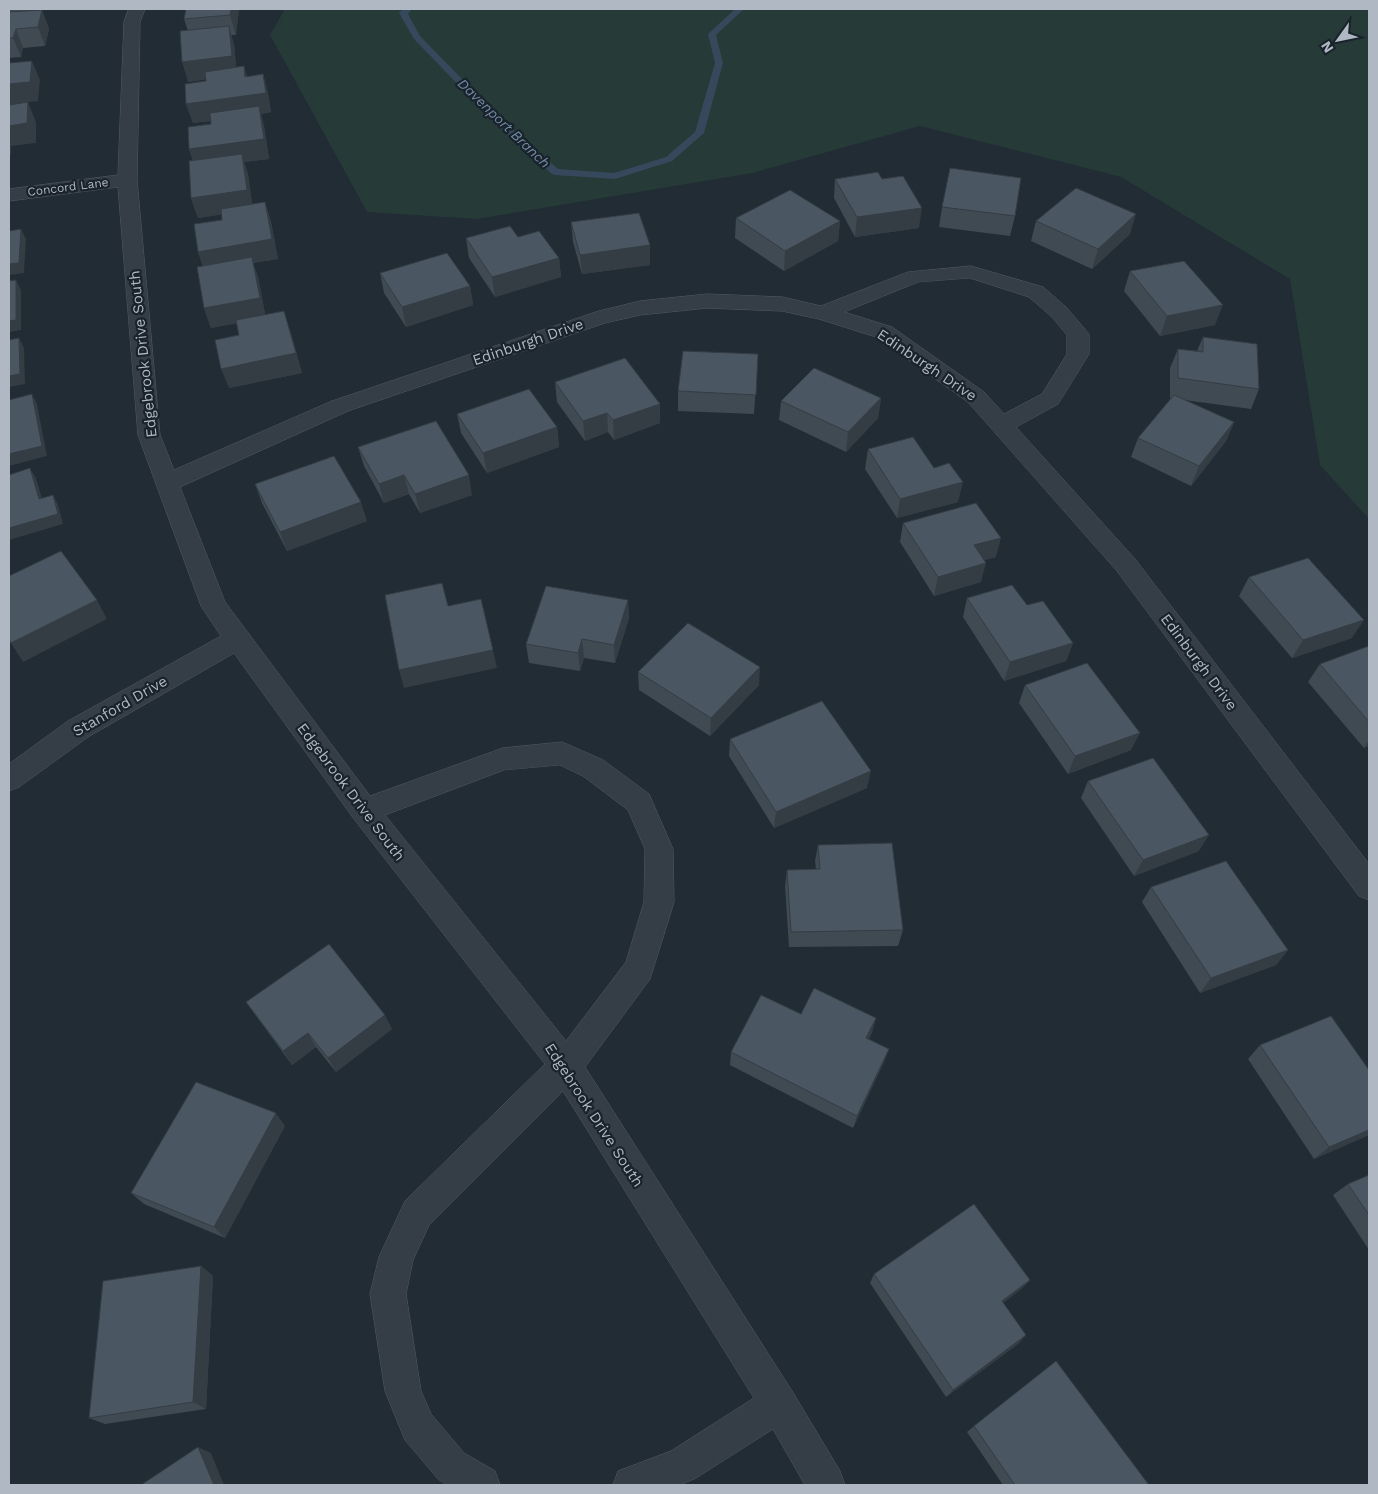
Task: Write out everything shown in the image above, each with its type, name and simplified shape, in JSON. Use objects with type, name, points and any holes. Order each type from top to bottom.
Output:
[{"type":"street","name":"Edgebrook Drive South","points":[[138,9],[132,22],[127,180],[149,435],[214,606],[364,810],[566,1066],[779,1404],[826,1485]]},
{"type":"street","name":"Concord Lane","points":[[9,195],[127,180]]},
{"type":"street","points":[[823,313],[915,276],[971,272],[1036,292],[1059,312],[1078,334],[1078,354],[1050,400],[1001,425]]},
{"type":"street","name":"Edinburgh Drive","points":[[167,483],[340,406],[599,318],[640,308],[707,301],[782,304],[823,313],[884,332],[976,396],[1126,565],[1369,887]]},
{"type":"street","name":"Stanford Drive","points":[[9,779],[78,729],[237,639]]},
{"type":"street","points":[[364,810],[503,759],[562,753],[593,768],[639,802],[659,849],[659,902],[638,969],[566,1066],[417,1213],[396,1257],[388,1294],[403,1391],[418,1427],[451,1466],[481,1485]]},
{"type":"street","points":[[632,1485],[683,1465],[779,1404]]},
{"type":"green space","points":[[285,9],[1369,9],[1369,519],[1320,465],[1290,279],[1121,177],[920,126],[752,173],[477,219],[367,212],[270,35]]},
{"type":"building","points":[[186,9],[231,9],[230,15],[184,19]]},
{"type":"building","points":[[42,10],[38,27],[16,29],[13,38],[9,38],[9,12]]},
{"type":"building","points":[[229,26],[232,56],[182,62],[180,31]]},
{"type":"building","points":[[32,61],[30,82],[9,84],[9,63]]},
{"type":"building","points":[[244,66],[245,77],[263,74],[266,93],[186,104],[185,84],[206,81],[205,72]]},
{"type":"building","points":[[28,102],[27,123],[9,126],[9,105]]},
{"type":"building","points":[[259,106],[264,139],[189,149],[188,127],[211,124],[210,113]]},
{"type":"building","points":[[242,154],[247,190],[191,198],[189,161]]},
{"type":"building","points":[[950,168],[1021,178],[1015,216],[942,207]]},
{"type":"building","points":[[878,172],[882,179],[903,176],[922,208],[857,217],[835,179]]},
{"type":"building","points":[[1076,188],[1136,214],[1098,249],[1036,221]]},
{"type":"building","points":[[790,190],[840,221],[785,251],[736,218]]},
{"type":"building","points":[[265,202],[272,239],[198,252],[194,224],[222,220],[221,209]]},
{"type":"building","points":[[639,213],[650,245],[580,255],[571,222]]},
{"type":"building","points":[[510,226],[518,237],[539,231],[559,258],[492,277],[466,238]]},
{"type":"building","points":[[21,229],[19,263],[9,264],[9,231]]},
{"type":"building","points":[[447,253],[470,286],[402,307],[380,273]]},
{"type":"building","points":[[252,257],[260,298],[204,308],[197,267]]},
{"type":"building","points":[[1184,261],[1223,305],[1167,316],[1130,271]]},
{"type":"building","points":[[16,280],[16,320],[9,321],[9,281]]},
{"type":"building","points":[[284,311],[296,353],[221,369],[215,340],[239,335],[236,320]]},
{"type":"building","points":[[1203,337],[1257,344],[1259,389],[1178,378],[1178,349],[1203,352]]},
{"type":"building","points":[[19,338],[20,374],[9,376],[9,340]]},
{"type":"building","points":[[683,351],[758,354],[756,395],[678,391]]},
{"type":"building","points":[[625,358],[660,404],[613,420],[607,413],[583,421],[555,382]]},
{"type":"building","points":[[814,368],[881,398],[848,432],[781,401]]},
{"type":"building","points":[[529,389],[557,427],[483,453],[457,414]]},
{"type":"building","points":[[32,394],[42,446],[9,454],[9,400]]},
{"type":"building","points":[[1174,395],[1234,422],[1199,466],[1138,438]]},
{"type":"building","points":[[436,421],[469,475],[415,494],[404,475],[379,484],[358,447]]},
{"type":"building","points":[[913,437],[934,468],[949,463],[963,482],[900,499],[868,449]]},
{"type":"building","points":[[334,456],[361,502],[280,532],[255,484]]},
{"type":"building","points":[[30,468],[39,499],[53,495],[58,514],[9,528],[9,475]]},
{"type":"building","points":[[976,503],[1001,538],[974,545],[986,563],[938,577],[903,523]]},
{"type":"building","points":[[61,551],[97,600],[11,643],[9,639],[9,576]]},
{"type":"building","points":[[1308,558],[1364,620],[1303,640],[1249,577]]},
{"type":"building","points":[[442,583],[448,606],[481,599],[493,650],[399,670],[385,595]]},
{"type":"building","points":[[1012,585],[1027,605],[1043,601],[1073,643],[1010,662],[967,598]]},
{"type":"building","points":[[546,586],[628,600],[614,645],[582,639],[578,653],[526,644]]},
{"type":"building","points":[[688,623],[760,667],[711,718],[638,672]]},
{"type":"building","points":[[1369,646],[1369,722],[1320,664]]},
{"type":"building","points":[[1087,663],[1140,733],[1075,756],[1025,685]]},
{"type":"building","points":[[822,701],[871,771],[776,812],[730,739]]},
{"type":"building","points":[[1153,758],[1209,835],[1143,860],[1088,781]]},
{"type":"building","points":[[892,843],[903,930],[791,932],[787,870],[820,869],[818,845]]},
{"type":"building","points":[[1226,861],[1288,950],[1211,978],[1151,887]]},
{"type":"building","points":[[329,944],[385,1015],[328,1058],[308,1033],[283,1051],[246,1002]]},
{"type":"building","points":[[814,988],[876,1018],[866,1038],[889,1049],[857,1116],[731,1052],[761,995],[801,1014]]},
{"type":"building","points":[[1331,1016],[1369,1070],[1369,1130],[1329,1147],[1260,1045]]},
{"type":"building","points":[[196,1082],[276,1113],[214,1227],[131,1193]]},
{"type":"building","points":[[1369,1175],[1369,1215],[1348,1184]]},
{"type":"building","points":[[974,1204],[1030,1280],[1002,1301],[1026,1335],[953,1390],[874,1274]]},
{"type":"building","points":[[201,1266],[193,1402],[89,1418],[103,1281]]},
{"type":"building","points":[[1056,1361],[1149,1485],[1015,1485],[974,1426]]},
{"type":"building","points":[[198,1447],[214,1485],[141,1485]]},
{"type":"waterway","name":"Davenport Branch","points":[[408,9],[403,13],[417,37],[500,123],[555,172],[615,176],[669,159],[699,133],[719,63],[712,34],[740,9]]}]
